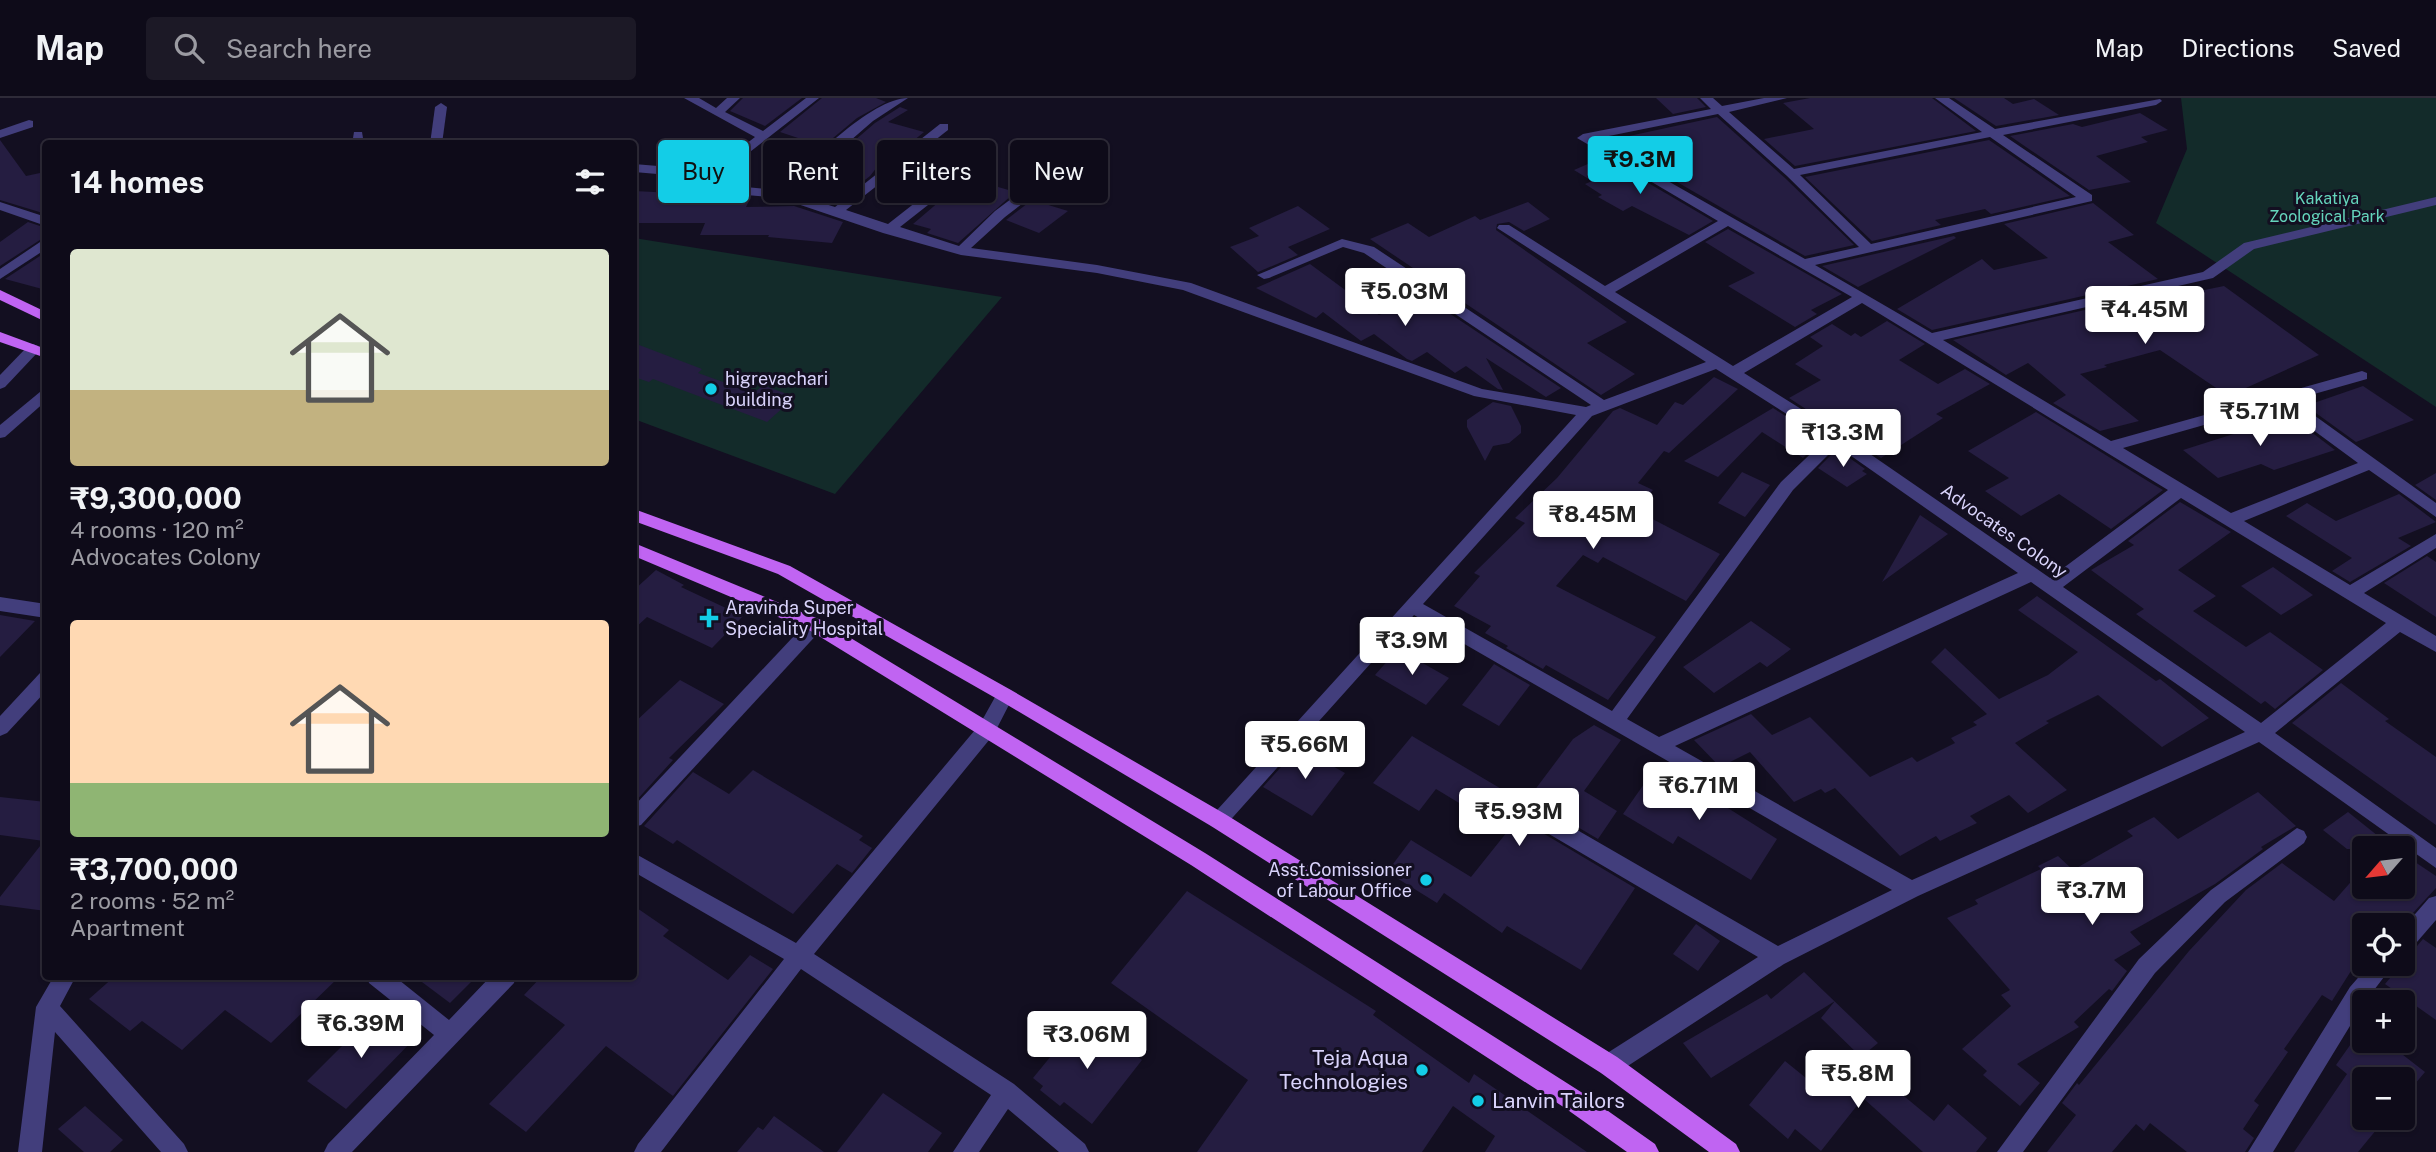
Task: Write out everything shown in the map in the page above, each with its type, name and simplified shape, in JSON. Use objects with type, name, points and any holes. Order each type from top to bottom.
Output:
[{"type":"main road","points":[[0,294],[42,316]]},
{"type":"main road","points":[[0,337],[39,352]]},
{"type":"main road","points":[[637,516],[784,570],[1005,695],[1218,820],[1609,1065],[1728,1152]]},
{"type":"main road","points":[[637,550],[816,625],[1198,859],[1573,1100],[1647,1152]]},
{"type":"street","points":[[690,98],[761,135]]},
{"type":"street","points":[[718,113],[734,98]]},
{"type":"street","points":[[749,145],[813,98]]},
{"type":"street","points":[[844,140],[869,118],[902,98]]},
{"type":"street","points":[[1706,98],[1791,173],[1868,248]]},
{"type":"street","points":[[1781,98],[1583,138],[1805,263],[2232,519],[2436,645]]},
{"type":"street","points":[[1805,263],[2087,198],[1941,98]]},
{"type":"street","points":[[1791,173],[2156,101]]},
{"type":"street","points":[[437,140],[441,107]]},
{"type":"street","points":[[0,134],[29,124]]},
{"type":"street","points":[[836,212],[944,127]]},
{"type":"street","points":[[637,168],[658,170]]},
{"type":"street","points":[[1930,338],[2208,275],[2249,246],[2436,201]]},
{"type":"street","points":[[808,203],[961,251],[1097,269],[1186,286],[1479,393],[1587,412]]},
{"type":"street","points":[[888,230],[922,203]]},
{"type":"street","points":[[961,251],[1014,203]]},
{"type":"street","points":[[0,206],[42,221]]},
{"type":"street","points":[[1606,291],[1727,221]]},
{"type":"street","name":"Advocates Colony","points":[[1504,228],[1720,362],[1836,438],[2261,733],[2436,859]]},
{"type":"street","points":[[1264,275],[1342,243],[1369,250],[1603,406]]},
{"type":"street","points":[[0,275],[42,245]]},
{"type":"street","points":[[1735,372],[1862,297]]},
{"type":"street","points":[[0,384],[39,352]]},
{"type":"street","points":[[1218,820],[1414,607],[1587,412],[1720,362]]},
{"type":"street","points":[[2110,446],[2362,376]]},
{"type":"street","points":[[0,433],[42,396]]},
{"type":"street","points":[[2280,398],[2436,510]]},
{"type":"street","points":[[1615,721],[1787,486],[1836,438]]},
{"type":"street","points":[[2232,519],[2370,464]]},
{"type":"street","points":[[2050,587],[2181,489]]},
{"type":"street","points":[[2350,593],[2436,540]]},
{"type":"street","points":[[1658,746],[2032,574]]},
{"type":"street","points":[[0,604],[42,610]]},
{"type":"street","points":[[1414,607],[1912,890]]},
{"type":"street","points":[[1609,1065],[1777,957],[1912,890],[2261,733],[2400,622]]},
{"type":"street","points":[[637,816],[816,625]]},
{"type":"street","points":[[0,728],[42,682]]},
{"type":"street","points":[[646,1152],[799,956],[987,729],[1005,695]]},
{"type":"street","points":[[1539,818],[1777,957]]},
{"type":"street","points":[[2009,1152],[2147,966],[2218,897],[2297,837]]},
{"type":"street","points":[[637,864],[799,956],[1006,1092],[1077,1152]]},
{"type":"street","points":[[2415,929],[2436,905]]},
{"type":"street","points":[[2260,1152],[2358,994],[2374,976]]},
{"type":"street","points":[[30,1152],[47,1007],[64,980]]},
{"type":"street","points":[[382,980],[450,1034]]},
{"type":"street","points":[[336,1152],[502,980]]},
{"type":"street","points":[[47,1007],[176,1152]]},
{"type":"street","points":[[965,1152],[1006,1092]]},
{"type":"green space","name":"Kakatiya Zoological Park","points":[[2181,98],[2436,98],[2436,407],[2156,223],[2187,149]]},
{"type":"green space","points":[[637,238],[1002,297],[835,494],[637,420]]},
{"type":"building","points":[[743,98],[802,98],[765,126],[730,111]]},
{"type":"building","points":[[822,98],[876,98],[886,102],[857,118],[831,140],[795,140],[798,138],[780,132]]},
{"type":"building","points":[[1656,98],[1697,98],[1706,107],[1673,114]]},
{"type":"building","points":[[1810,98],[1932,98],[1976,131],[1795,166],[1764,139],[1814,129],[1783,103]]},
{"type":"building","points":[[1954,98],[2004,98],[2013,104],[2034,99],[2059,115],[1996,126]]},
{"type":"building","points":[[900,107],[908,110],[888,122],[924,132],[914,140],[877,140],[877,167],[863,181],[863,140],[855,140]]},
{"type":"building","points":[[2140,113],[2168,130],[2141,137],[2148,142],[2096,156],[2131,182],[2089,190],[2010,136],[2073,124],[2082,127]]},
{"type":"building","points":[[1717,117],[1854,245],[1805,256],[1606,141]]},
{"type":"building","points":[[0,140],[26,176],[40,173],[42,213],[0,200]]},
{"type":"building","points":[[1989,140],[2070,196],[1991,214],[1985,209],[1935,220],[1941,225],[1872,241],[1805,177]]},
{"type":"building","points":[[1604,157],[1713,221],[1689,235],[1632,206],[1623,211],[1598,197],[1602,195],[1585,184],[1592,181],[1574,170]]},
{"type":"building","points":[[996,186],[1010,190],[1010,197],[958,243],[927,233],[931,229],[913,224],[938,203],[996,203]]},
{"type":"building","points":[[637,191],[658,192],[658,203],[794,206],[843,222],[832,243],[768,237],[769,235],[700,235],[705,223],[637,223]]},
{"type":"building","points":[[1528,202],[1550,219],[1524,231],[1509,222],[1497,224],[1496,230],[1627,322],[1587,343],[1635,374],[1601,395],[1370,239],[1408,223],[1429,237],[1475,216],[1480,220]]},
{"type":"building","points":[[1028,203],[1042,203],[1068,211],[1039,233],[1006,220]]},
{"type":"building","points":[[2093,203],[2134,235],[2108,242],[2158,279],[1932,330],[1897,309],[1982,259],[1994,270],[2048,258],[2004,224]]},
{"type":"building","points":[[1298,206],[1330,229],[1288,247],[1298,255],[1258,272],[1230,247],[1259,236],[1249,228]]},
{"type":"building","points":[[28,222],[42,227],[42,239],[0,266],[0,242]]},
{"type":"building","points":[[1728,229],[1842,294],[1811,310],[1817,314],[1795,327],[1728,286],[1755,273],[1705,242]]},
{"type":"building","points":[[1954,236],[1956,238],[1858,287],[1822,266]]},
{"type":"building","points":[[42,255],[42,289],[5,279]]},
{"type":"building","points":[[1310,264],[1379,315],[1422,295],[1561,388],[1546,397],[1486,358],[1503,390],[1466,366],[1455,373],[1427,352],[1412,361],[1374,334],[1361,341],[1323,312],[1316,318],[1256,288]]},
{"type":"building","points":[[2224,286],[2319,355],[2228,396],[2160,350],[2104,365],[2107,367],[2080,374],[2139,421],[2100,431],[2053,403],[2066,395],[2028,363],[2006,375],[1953,340],[2173,290],[2180,295]]},
{"type":"building","points":[[1887,321],[1925,344],[1899,360],[1938,384],[1965,369],[1990,384],[1936,414],[1943,418],[1881,458],[1789,398],[1821,380],[1795,364],[1823,346],[1810,337],[1832,324],[1851,336],[1855,333],[1861,337]]},
{"type":"building","name":"higrevachari building","points":[[637,344],[702,369],[698,373],[754,393],[763,385],[795,397],[767,422],[653,379],[649,382],[637,378]]},
{"type":"building","points":[[1714,377],[1738,389],[1669,453],[1664,451],[1638,483],[1653,490],[1635,510],[1720,554],[1686,601],[1603,557],[1598,563],[1583,555],[1556,586],[1656,637],[1608,700],[1546,665],[1543,669],[1506,648],[1508,646],[1485,633],[1491,626],[1454,606],[1480,576],[1474,573],[1525,523],[1515,518],[1557,478],[1613,411],[1620,408],[1657,425],[1675,402],[1683,405]]},
{"type":"building","points":[[2363,386],[2414,420],[2356,442],[2309,408],[2308,405]]},
{"type":"building","points":[[1493,402],[1511,406],[1521,426],[1521,433],[1509,443],[1493,446],[1485,461],[1467,427],[1467,420]]},
{"type":"building","points":[[1773,408],[1822,439],[1803,458],[1762,432],[1718,477],[1684,461]]},
{"type":"building","points":[[2036,412],[2163,490],[2111,529],[2059,494],[2021,516],[1985,491],[2009,478],[1968,451]]},
{"type":"building","points":[[2290,416],[2335,450],[2274,470],[2261,464],[2218,478],[2183,450]]},
{"type":"building","points":[[1837,449],[1865,469],[1862,471],[1867,474],[1847,487],[1818,468]]},
{"type":"building","points":[[1742,472],[1770,485],[1745,517],[1718,503]]},
{"type":"building","points":[[2436,473],[2436,500],[2415,485]]},
{"type":"building","points":[[2399,494],[2436,522],[2398,538],[2411,546],[2350,582],[2332,571],[2352,558],[2286,516],[2307,503],[2336,521]]},
{"type":"building","points":[[2180,502],[2231,532],[2178,570],[2216,596],[2193,611],[2246,647],[2270,632],[2323,670],[2275,709],[2265,701],[2261,704],[2136,614],[2144,609],[2091,570],[2134,545],[2128,541]]},
{"type":"building","points":[[1920,515],[1948,534],[1882,582]]},
{"type":"building","points":[[2427,556],[2436,562],[2436,617],[2384,583]]},
{"type":"building","points":[[2273,567],[2313,595],[2281,615],[2241,586]]},
{"type":"building","points":[[656,570],[684,585],[681,587],[743,616],[712,648],[647,617],[637,626],[637,587]]},
{"type":"building","points":[[2037,596],[2156,681],[2160,679],[2209,718],[2162,747],[2098,695],[2046,721],[2049,723],[2015,743],[2067,790],[2028,813],[2009,795],[1970,816],[1977,823],[1940,841],[1936,836],[1900,856],[1835,788],[1825,793],[1821,789],[1794,802],[1750,752],[1720,767],[1694,740],[1751,714],[1772,735],[1810,717],[1870,777],[1912,757],[1917,762],[1955,743],[1951,738],[1977,725],[1973,722],[1987,714],[1931,662],[1945,648],[1999,699],[2048,675],[2078,652],[2018,610]]},
{"type":"building","points":[[0,615],[35,621],[0,657]]},
{"type":"building","points":[[1751,621],[1791,649],[1767,667],[1760,662],[1714,693],[1683,667]]},
{"type":"building","points":[[1398,649],[1449,678],[1426,705],[1375,675]]},
{"type":"building","points":[[1494,664],[1530,685],[1499,726],[1462,705]]},
{"type":"building","points":[[680,680],[724,704],[669,758],[673,760],[637,800],[637,720]]},
{"type":"building","points":[[2341,683],[2389,719],[2385,721],[2436,757],[2436,825],[2292,723]]},
{"type":"building","points":[[1594,725],[1621,740],[1584,791],[1617,811],[1598,839],[1547,809],[1531,809],[1527,817],[1531,826],[1635,888],[1581,970],[1507,926],[1502,933],[1444,893],[1437,903],[1387,872],[1411,840],[1471,877],[1507,832],[1436,789],[1419,811],[1373,783],[1412,736],[1525,803],[1573,739]]},
{"type":"building","points":[[1299,747],[1345,773],[1312,816],[1263,787]]},
{"type":"building","points":[[1658,764],[1777,839],[1751,880],[1678,836],[1673,844],[1623,814]]},
{"type":"building","points":[[753,770],[863,836],[859,840],[872,848],[852,873],[837,864],[793,914],[677,840],[673,844],[644,826],[693,772],[729,794]]},
{"type":"building","points":[[2258,792],[2296,826],[2261,847],[2263,849],[2215,884],[2130,932],[2141,944],[2114,960],[2127,971],[2112,991],[2109,989],[2074,1022],[2079,1027],[2017,1064],[2040,1083],[2020,1106],[1983,1075],[1987,1071],[1962,1049],[2011,1006],[2001,995],[2010,990],[1947,918],[1978,904],[1975,900],[2041,869],[2038,866],[2058,856],[2073,870],[2133,836],[2127,831],[2154,817],[2178,839]]},
{"type":"building","points":[[0,797],[42,802],[42,841],[0,835]]},
{"type":"building","points":[[2348,812],[2378,836],[2352,836],[2352,849],[2347,849],[2323,830]]},
{"type":"building","points":[[42,844],[42,910],[0,905],[0,897]]},
{"type":"building","points":[[2415,862],[2436,876],[2436,888],[2413,913],[2352,913],[2352,969],[2332,1001],[2322,995],[2284,1049],[2288,1052],[2254,1101],[2259,1105],[2243,1129],[2254,1138],[2245,1152],[2187,1152],[2150,1123],[2144,1131],[2136,1124],[2112,1152],[2047,1152],[2076,1115],[2062,1103],[2077,1083],[2079,1085],[2189,951],[2246,890],[2282,863],[2334,901],[2352,881],[2352,900],[2415,900]]},
{"type":"building","points":[[1187,891],[1376,1011],[1373,1015],[1469,1083],[1474,1074],[1587,1152],[1485,1152],[1495,1136],[1453,1106],[1422,1152],[1197,1152],[1248,1080],[1111,983]]},
{"type":"building","points":[[637,908],[669,930],[663,936],[728,980],[750,955],[773,969],[673,1096],[606,1046],[526,1132],[489,1104],[565,1025],[524,995],[538,980],[637,980]]},
{"type":"building","points":[[1696,924],[1720,941],[1698,971],[1673,954]]},
{"type":"building","points":[[2423,939],[2436,948],[2436,1020],[2415,1005],[2415,990],[2394,990],[2385,984],[2392,976],[2415,976],[2415,948]]},
{"type":"building","points":[[1804,972],[1835,1001],[1711,1078],[1683,1043],[1767,994],[1771,999]]},
{"type":"building","points":[[110,980],[336,980],[271,1043],[225,1010],[182,1050],[142,1021],[130,1031],[89,999]]},
{"type":"building","points":[[419,980],[473,980],[450,1003]]},
{"type":"building","points":[[1835,1001],[1878,1043],[1861,1057],[1821,1018]]},
{"type":"building","points":[[377,1011],[416,1037],[346,1109],[307,1081]]},
{"type":"building","points":[[1083,1017],[1142,1060],[1092,1124],[1064,1102],[1060,1106],[1040,1090],[1043,1086],[1033,1078]]},
{"type":"building","points":[[2352,1042],[2352,1053],[2400,1053],[2425,1072],[2415,1084],[2415,1067],[2352,1067],[2352,1130],[2376,1130],[2358,1152],[2294,1152],[2347,1074],[2336,1065]]},
{"type":"building","points":[[1857,1057],[1934,1121],[1948,1104],[1987,1138],[1976,1152],[1923,1152],[1863,1098],[1821,1151],[1795,1129],[1788,1139],[1749,1105],[1785,1061],[1827,1095]]},
{"type":"building","points":[[883,1093],[942,1133],[928,1152],[837,1152]]},
{"type":"building","points":[[85,1106],[123,1140],[110,1152],[84,1152],[58,1129]]},
{"type":"building","points":[[774,1116],[824,1152],[737,1152],[758,1127],[763,1130]]},
{"type":"place","name":"higrevachari building","points":[[711,389]]},
{"type":"place","name":"Aravinda Super Speciality Hospital","points":[[709,618]]},
{"type":"place","name":"Asst.Comissioner of Labour Office","points":[[1426,880]]},
{"type":"place","name":"Teja Aqua Technologies","points":[[1422,1070]]},
{"type":"place","name":"Lanvin Tailors","points":[[1478,1101]]}]
